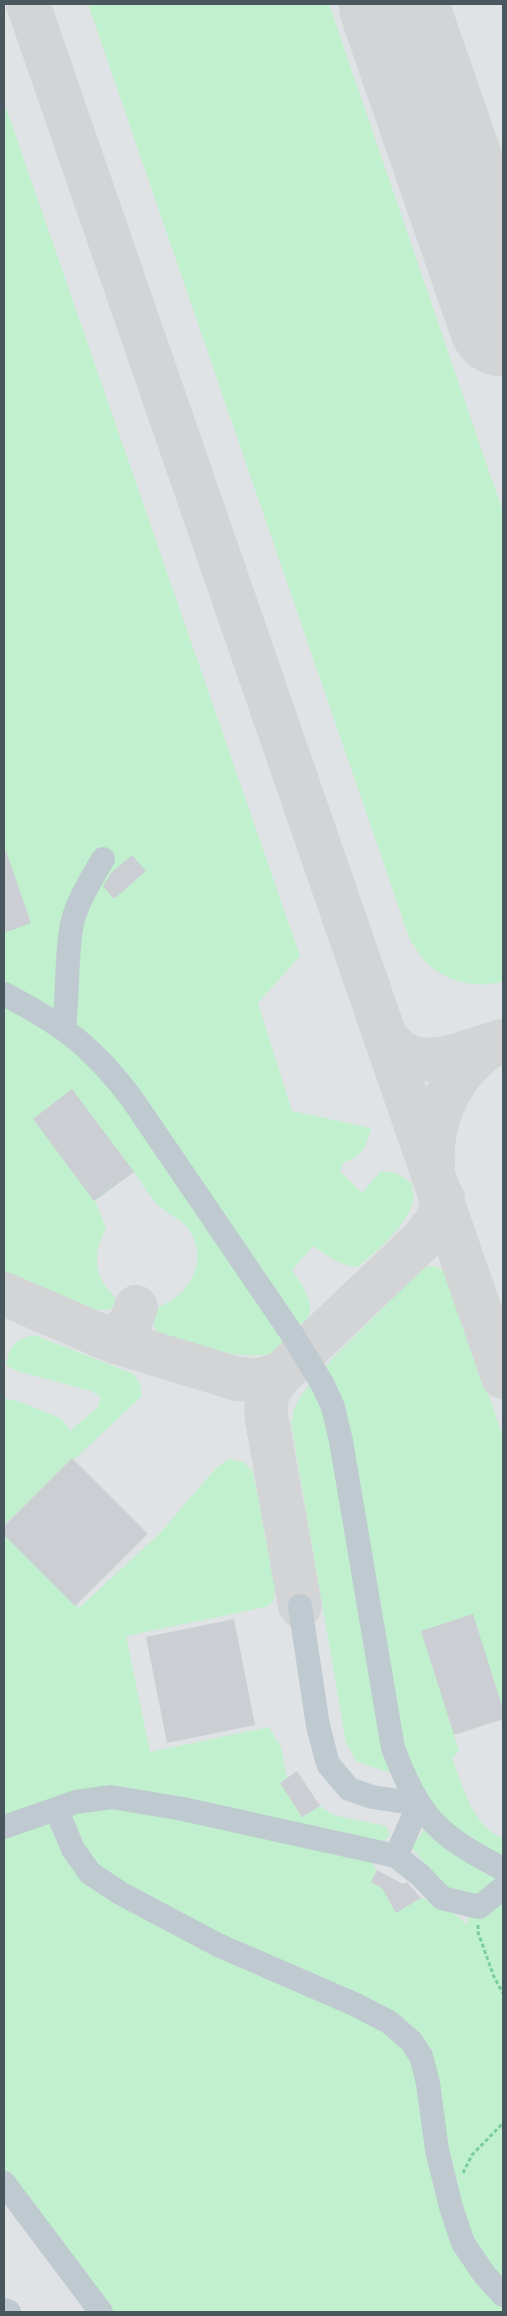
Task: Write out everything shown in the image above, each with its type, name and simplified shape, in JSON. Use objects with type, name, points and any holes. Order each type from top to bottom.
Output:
[{"type":"lane","points":[[64,1029],[71,927],[80,901],[103,859]]},
{"type":"lane","points":[[4,994],[47,1017],[80,1041],[107,1066],[132,1099],[292,1334],[323,1385],[333,1407],[393,1748],[407,1784],[425,1814],[451,1840],[503,1869]]},
{"type":"lane","points":[[300,1606],[318,1726],[328,1764],[349,1789],[372,1797],[419,1804]]},
{"type":"lane","points":[[4,1827],[76,1802],[111,1797],[183,1808],[396,1856],[420,1875],[442,1898],[479,1907],[503,1888]]},
{"type":"lane","points":[[396,1856],[419,1804]]},
{"type":"lane","points":[[56,1809],[73,1849],[90,1873],[120,1894],[218,1945],[354,2004],[389,2022],[411,2041],[421,2056],[428,2083],[437,2150],[463,2244],[484,2274],[503,2295]]},
{"type":"lane","points":[[4,2183],[101,2312]]},
{"type":"lane","points":[[4,2310],[9,2312]]},
{"type":"path","points":[[479,1907],[478,1932],[494,1977],[503,1992]]},
{"type":"path","points":[[448,2194],[458,2183],[472,2155],[503,2123]]},
{"type":"shaded area","points":[[4,4],[503,4],[503,2312],[4,2312]]},
{"type":"green space","points":[[88,4],[329,4],[503,512],[503,981],[493,984],[472,984],[450,978],[424,960],[410,940]]},
{"type":"green space","points":[[4,102],[300,956],[258,1003],[292,1111],[371,1128],[362,1150],[355,1158],[344,1162],[340,1171],[362,1193],[380,1172],[397,1174],[412,1184],[413,1200],[399,1228],[374,1254],[358,1267],[340,1263],[313,1246],[292,1270],[309,1299],[309,1314],[306,1322],[287,1344],[278,1351],[266,1355],[252,1356],[219,1351],[159,1335],[153,1325],[154,1308],[177,1297],[186,1288],[196,1266],[197,1254],[195,1242],[186,1226],[156,1203],[134,1172],[95,1201],[106,1228],[98,1248],[97,1266],[103,1283],[117,1299],[111,1309],[100,1310],[72,1304],[4,1272]]},
{"type":"green space","points":[[434,1266],[443,1270],[449,1281],[503,1437],[503,1719],[454,1735],[459,1751],[452,1758],[465,1793],[476,1815],[492,1833],[503,1838],[503,2312],[112,2312],[4,2168],[4,1528],[79,1608],[159,1534],[216,1468],[229,1459],[243,1462],[253,1471],[275,1590],[273,1602],[265,1607],[126,1636],[150,1752],[269,1727],[281,1747],[287,1778],[280,1783],[302,1817],[320,1806],[333,1815],[386,1826],[390,1835],[382,1843],[354,1840],[377,1870],[371,1882],[389,1892],[386,1895],[396,1913],[421,1898],[447,1906],[467,1925],[468,1912],[411,1847],[421,1835],[432,1803],[389,1772],[357,1762],[346,1743],[291,1423],[294,1409],[302,1394],[332,1359],[423,1268]]},
{"type":"green space","points":[[34,1335],[134,1374],[140,1384],[142,1396],[4,1525],[4,1398],[21,1402],[62,1419],[70,1431],[98,1407],[101,1397],[91,1391],[17,1371],[6,1365],[14,1344],[17,1341]]},
{"type":"building","points":[[4,851],[6,851],[31,923],[4,933]]},
{"type":"building","points":[[132,855],[146,871],[114,899],[103,886],[111,873]]},
{"type":"building","points":[[72,1089],[134,1172],[94,1201],[33,1119]]},
{"type":"building","points":[[72,1458],[148,1534],[75,1606],[4,1535],[4,1526]]},
{"type":"building","points":[[473,1614],[503,1709],[503,1719],[454,1735],[421,1631]]},
{"type":"building","points":[[234,1619],[255,1725],[167,1743],[146,1637]]},
{"type":"building","points":[[297,1771],[320,1806],[302,1817],[280,1783]]},
{"type":"building","points":[[377,1870],[403,1884],[407,1882],[421,1898],[396,1913],[382,1888],[371,1882]]},
{"type":"taxiway","points":[[28,4],[503,1377]]},
{"type":"taxiway","points":[[385,1037],[403,1053],[413,1058],[424,1059],[447,1058],[492,1044]]},
{"type":"taxiway","points":[[433,1166],[434,1135],[443,1105],[450,1091],[468,1066],[484,1051],[502,1041]]},
{"type":"taxiway","points":[[300,1606],[267,1420],[266,1406],[268,1395],[273,1384],[282,1373],[422,1240],[438,1220],[443,1198]]},
{"type":"taxiway","points":[[4,1294],[113,1341],[237,1379],[262,1380],[282,1373]]},
{"type":"taxiway","points":[[106,1338],[126,1328],[132,1319],[136,1307]]},
{"type":"runway","points":[[393,4],[503,322]]}]
